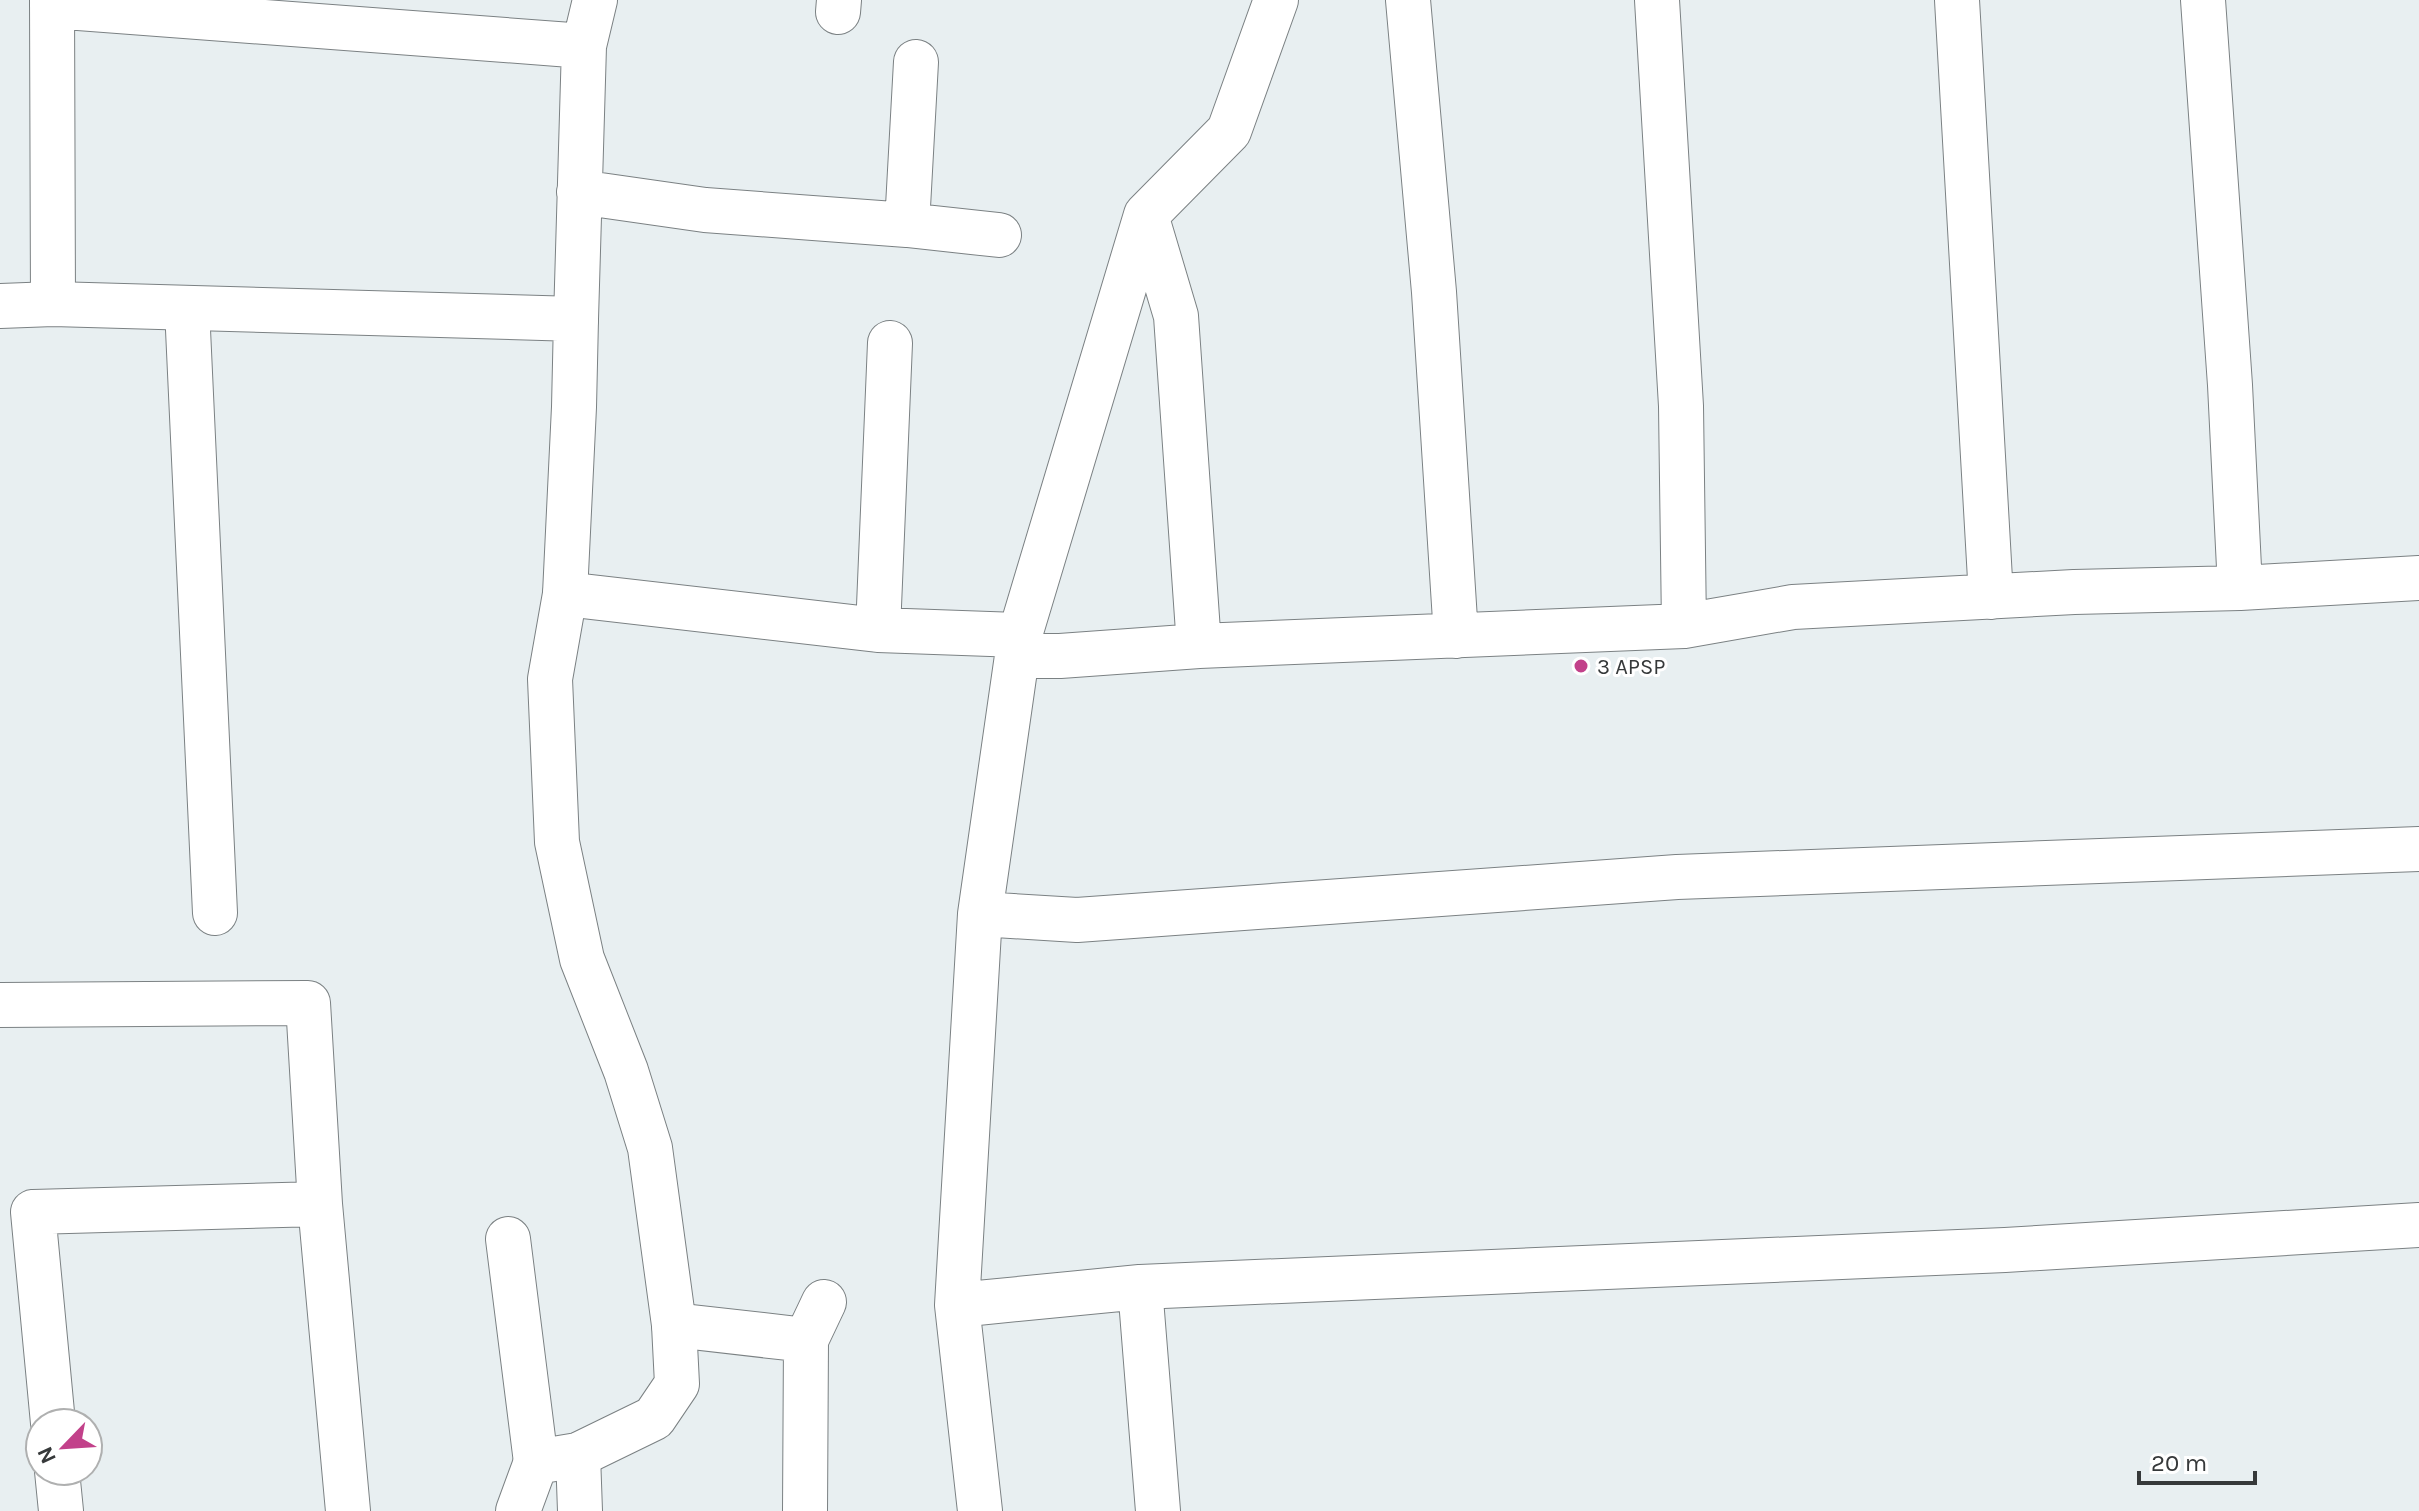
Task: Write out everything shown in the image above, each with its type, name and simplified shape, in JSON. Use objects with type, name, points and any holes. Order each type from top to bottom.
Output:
[{"type":"street","points":[[536,1462],[578,1455],[654,1418],[677,1384],[674,1325],[650,1148],[626,1071],[582,959],[557,842],[550,679],[565,594],[574,407],[584,46],[595,0]]},
{"type":"street","points":[[980,1511],[957,1305],[980,914],[1018,646],[1146,215],[1229,131],[1276,0]]},
{"type":"street","points":[[1408,0],[1434,292],[1456,636]]},
{"type":"street","points":[[1657,0],[1681,406],[1684,626]]},
{"type":"street","points":[[1957,0],[1991,597]]},
{"type":"street","points":[[2203,0],[2230,385],[2240,588]]},
{"type":"street","points":[[53,304],[52,3],[584,46]]},
{"type":"street","points":[[907,225],[916,62]]},
{"type":"street","points":[[579,192],[705,210],[999,235]]},
{"type":"street","points":[[1146,215],[1176,316],[1199,646]]},
{"type":"street","points":[[0,306],[53,304],[576,319]]},
{"type":"street","points":[[187,308],[215,913]]},
{"type":"street","points":[[878,630],[890,343]]},
{"type":"street","points":[[565,594],[1018,646],[1060,656],[1199,646],[1684,626],[1793,607],[2419,578]]},
{"type":"street","points":[[980,914],[1077,920],[1677,877],[2419,849]]},
{"type":"street","points":[[0,1005],[308,1003],[320,1204],[348,1511]]},
{"type":"street","points":[[50,1407],[17,1212],[320,1204]]},
{"type":"street","points":[[957,1305],[1140,1287],[1989,1251],[2419,1225]]},
{"type":"street","points":[[508,1239],[536,1462],[518,1511]]},
{"type":"street","points":[[1140,1287],[1158,1511]]},
{"type":"street","points":[[805,1511],[806,1340],[824,1302]]},
{"type":"street","points":[[674,1325],[806,1340]]},
{"type":"street","points":[[578,1455],[580,1511]]},
{"type":"street","points":[[59,1487],[61,1511]]},
{"type":"place","name":"3 APSP","points":[[1581,666]]}]
